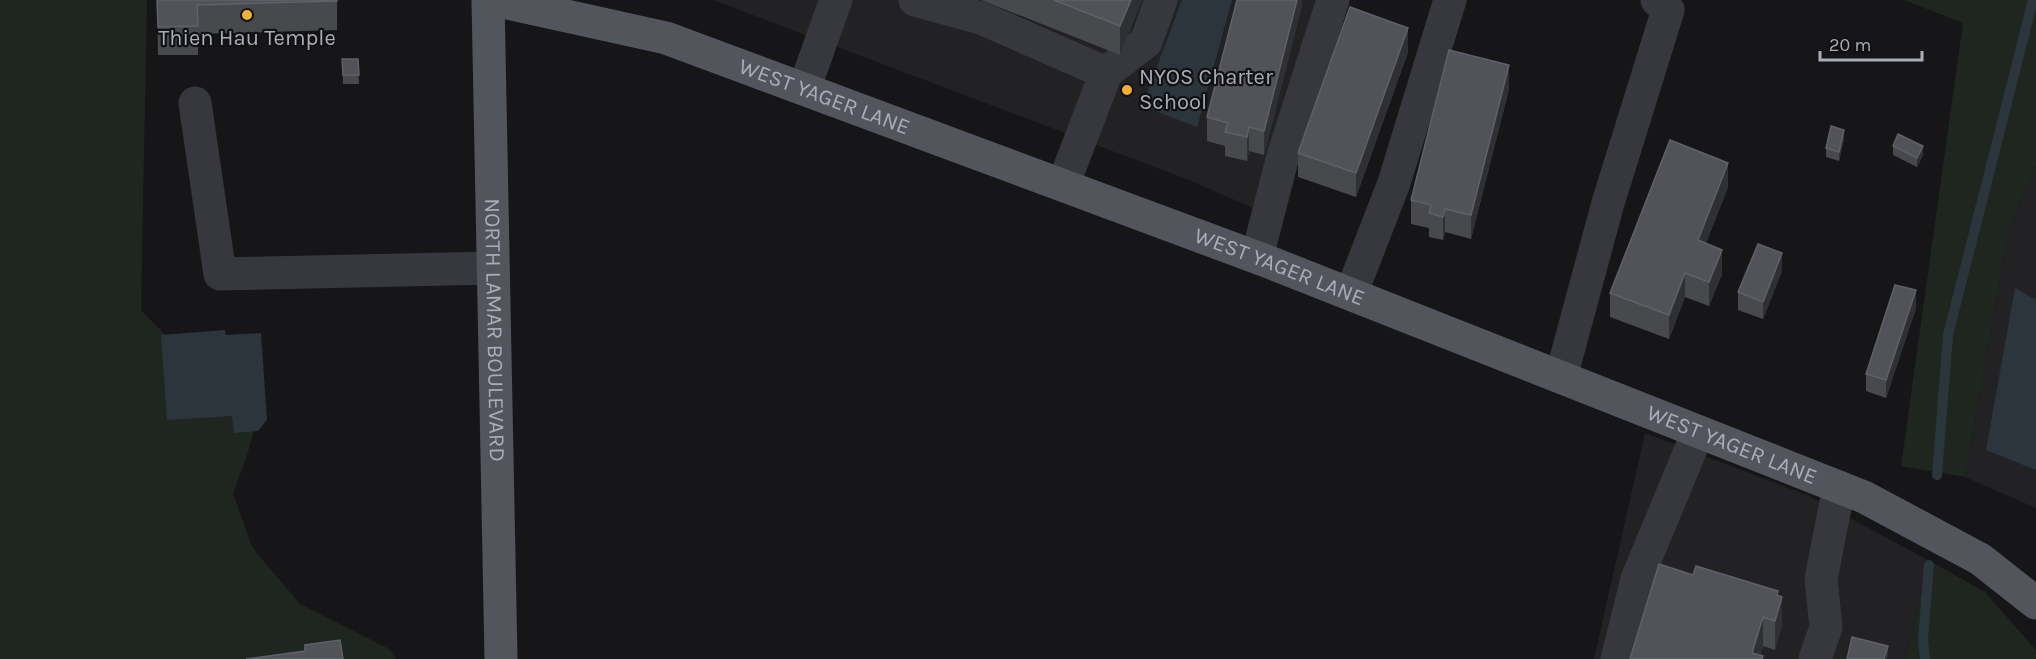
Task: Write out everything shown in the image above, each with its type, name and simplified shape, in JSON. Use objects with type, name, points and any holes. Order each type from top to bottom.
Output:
[{"type":"main road","name":"NORTH LAMAR BOULEVARD","points":[[488,0],[501,659]]},
{"type":"main road","name":"WEST YAGER LANE","points":[[494,0],[666,38],[1257,257],[1864,497],[1980,559],[2036,603]]},
{"type":"lane","points":[[804,89],[836,0]]},
{"type":"lane","points":[[915,0],[981,18],[1106,73]]},
{"type":"lane","points":[[1063,185],[1106,73],[1146,42],[1161,0]]},
{"type":"lane","points":[[1257,257],[1283,156],[1333,0]]},
{"type":"lane","points":[[1351,294],[1394,183],[1450,0]]},
{"type":"lane","points":[[1562,378],[1608,203],[1668,10],[1657,0]]},
{"type":"lane","points":[[195,103],[220,274],[493,268]]},
{"type":"lane","points":[[1617,659],[1637,579],[1698,432]]},
{"type":"lane","points":[[1815,659],[1827,627],[1821,579],[1839,487]]},
{"type":"shaded area","points":[[0,0],[147,0],[141,310],[255,427],[233,493],[252,547],[300,604],[389,649],[396,659],[0,659]]},
{"type":"shaded area","name":"NYOS Charter School","points":[[713,0],[1333,0],[1264,213],[1189,180]]},
{"type":"shaded area","points":[[1182,0],[1232,0],[1197,127],[1142,106]]},
{"type":"shaded area","points":[[1904,0],[2036,0],[2036,166],[2009,228],[1965,477],[1901,466],[1963,23]]},
{"type":"shaded area","points":[[2036,166],[2036,508],[1965,477],[2009,228]]},
{"type":"shaded area","points":[[2015,288],[2036,300],[2036,470],[1986,450]]},
{"type":"shaded area","points":[[225,330],[226,335],[261,333],[267,420],[258,431],[234,433],[232,416],[167,420],[161,335]]},
{"type":"shaded area","points":[[1645,433],[1807,495],[1928,560],[1906,659],[1594,659]]},
{"type":"shaded area","points":[[1928,560],[1985,592],[2036,650],[2036,659],[1906,659]]},
{"type":"building","points":[[157,0],[337,1],[197,5],[198,26],[158,27]]},
{"type":"building","points":[[1054,0],[1131,0],[1120,26]]},
{"type":"building","points":[[1237,0],[1297,0],[1264,131],[1249,127],[1247,137],[1225,132],[1228,123],[1207,117]]},
{"type":"building","points":[[1350,7],[1408,28],[1356,173],[1298,153]]},
{"type":"building","points":[[1449,50],[1509,65],[1471,215],[1445,209],[1443,217],[1429,213],[1431,205],[1411,200]]},
{"type":"building","points":[[342,59],[358,59],[359,75],[343,75]]},
{"type":"building","points":[[1831,126],[1844,130],[1839,152],[1826,148]]},
{"type":"building","points":[[1898,134],[1923,146],[1917,158],[1893,146]]},
{"type":"building","points":[[1670,140],[1728,163],[1698,240],[1722,250],[1709,282],[1685,273],[1669,315],[1610,293]]},
{"type":"building","points":[[1758,244],[1782,253],[1763,302],[1738,292]]},
{"type":"building","points":[[1895,285],[1916,290],[1886,380],[1866,374]]},
{"type":"building","points":[[1659,564],[1693,575],[1696,566],[1778,591],[1777,595],[1782,597],[1775,621],[1763,617],[1752,653],[1763,656],[1762,659],[1630,659]]},
{"type":"building","points":[[1852,637],[1888,646],[1884,659],[1847,659]]},
{"type":"building","points":[[340,640],[343,659],[246,659],[305,651],[305,645]]},
{"type":"waterway","points":[[1937,475],[1948,335],[2033,0]]},
{"type":"waterway","points":[[1925,659],[1923,639],[1929,565]]},
{"type":"place","name":"Thien Hau Temple","points":[[247,15]]},
{"type":"place","name":"NYOS Charter School","points":[[1127,90]]}]
